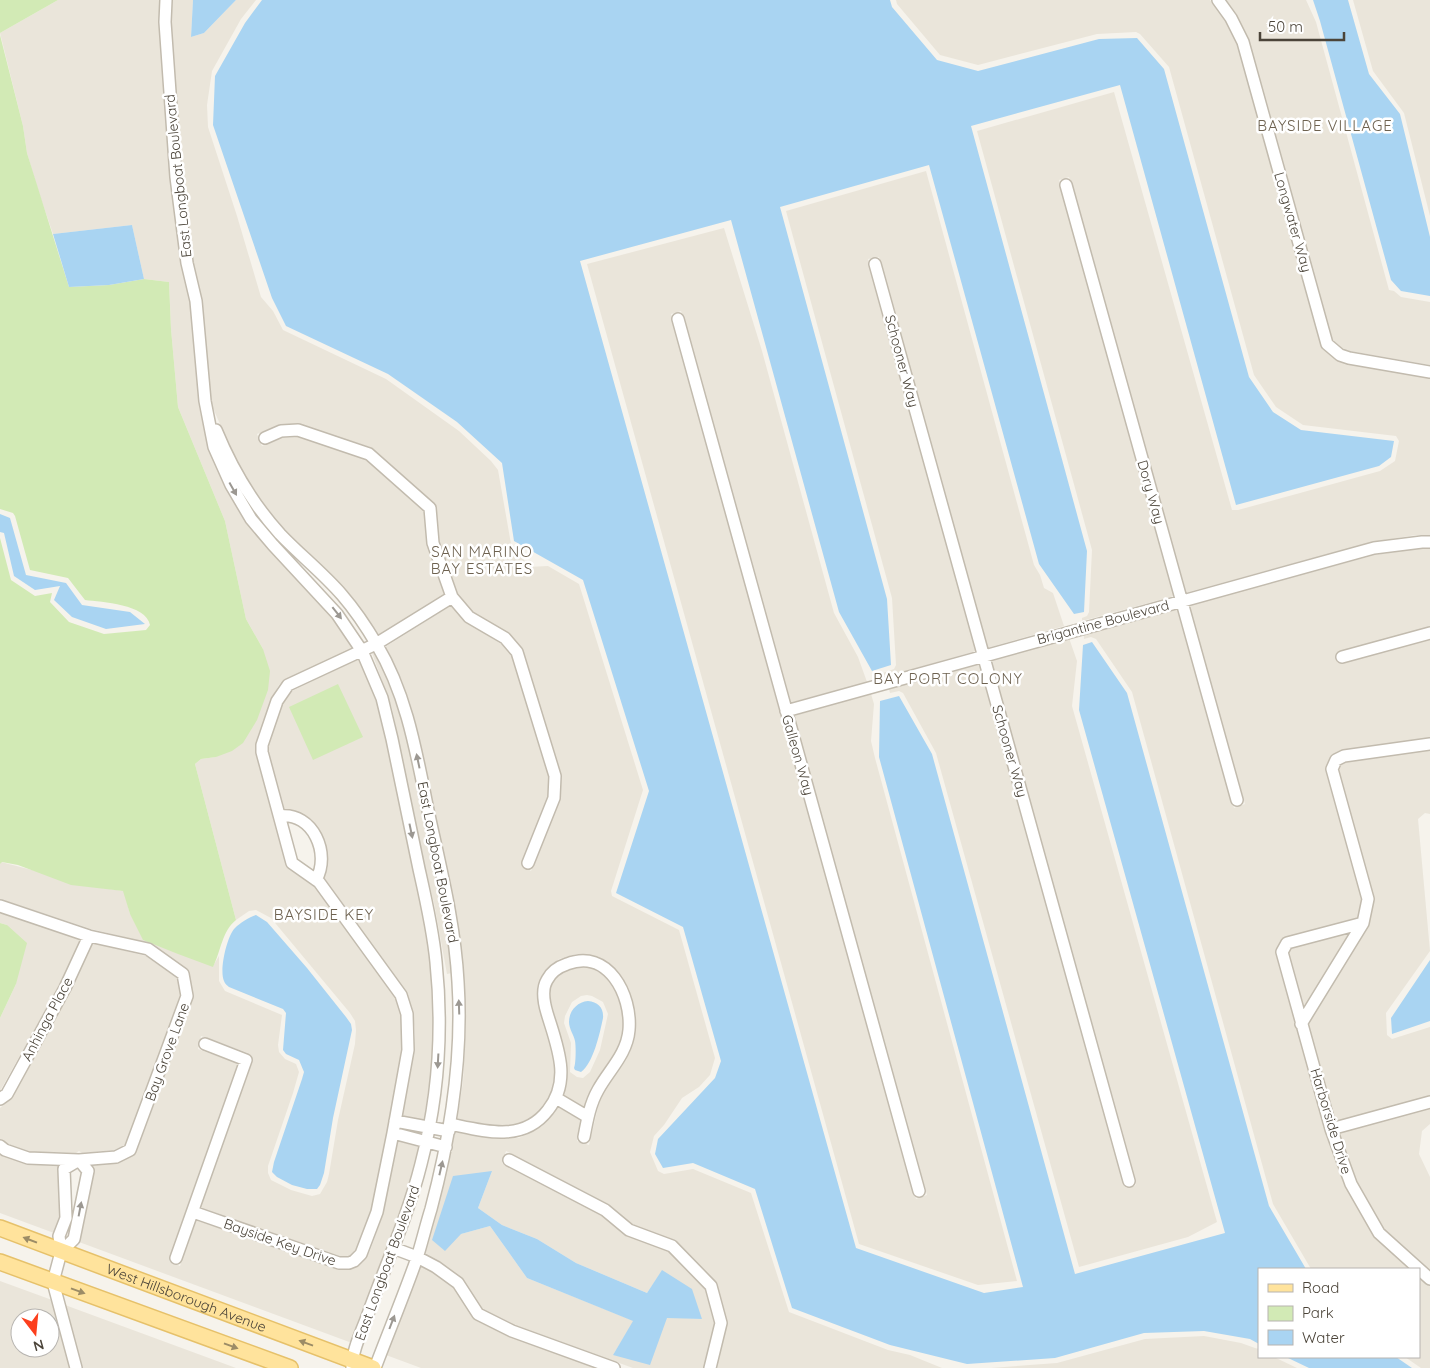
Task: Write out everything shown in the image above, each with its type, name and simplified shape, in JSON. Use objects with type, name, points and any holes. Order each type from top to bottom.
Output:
[{"type":"main road","name":"West Hillsborough Avenue","points":[[0,1228],[352,1364],[374,1368]]},
{"type":"main road","points":[[0,1262],[290,1368]]},
{"type":"street","name":"East Longboat Boulevard","points":[[166,0],[165,22],[176,177],[187,263],[196,301],[201,373],[214,447],[241,503],[268,539],[337,614],[362,651],[374,678],[387,718],[430,919],[434,947],[439,1002],[438,1064],[427,1142],[415,1186],[382,1274],[352,1364]]},
{"type":"street","name":"Longwater Way","points":[[1218,0],[1232,18],[1243,42],[1327,344],[1340,355],[1349,358],[1430,372]]},
{"type":"street","name":"Dory Way","points":[[1066,185],[1237,800]]},
{"type":"street","name":"Schooner Way","points":[[875,264],[1129,1181]]},
{"type":"street","name":"Galleon Way","points":[[678,319],[919,1191]]},
{"type":"street","name":"East Longboat Boulevard","points":[[207,410],[231,464],[250,497],[281,536],[340,593],[376,644],[396,684],[408,719],[451,921],[458,980],[460,1028],[457,1081],[446,1147],[417,1257],[374,1368]]},
{"type":"street","points":[[265,438],[281,431],[298,430],[369,454],[430,508],[433,543],[452,597],[470,617],[505,638],[517,652],[554,776],[554,798],[528,863]]},
{"type":"street","name":"Brigantine Boulevard","points":[[786,711],[1374,548],[1426,542]]},
{"type":"street","name":"Bayside Key Drive","points":[[193,1212],[338,1262],[349,1263],[358,1258],[365,1248],[377,1212],[408,1050],[407,1014],[403,1000],[355,930],[316,880],[292,863],[262,752],[262,745],[277,701],[288,685],[376,644],[452,597]]},
{"type":"street","points":[[1342,658],[1430,633]]},
{"type":"street","points":[[1301,1024],[1363,923],[1368,899],[1332,769],[1336,760],[1344,756],[1430,744]]},
{"type":"street","points":[[280,816],[292,816],[312,828],[315,833],[320,846],[322,861],[321,872],[316,880]]},
{"type":"street","name":"Bay Grove Lane","points":[[0,906],[89,936],[148,950],[183,974],[187,996],[130,1150],[116,1157],[79,1160]]},
{"type":"street","name":"Harborside Drive","points":[[1363,923],[1286,944],[1282,952],[1331,1129],[1351,1184],[1380,1233],[1419,1268]]},
{"type":"street","name":"Anhinga Place","points":[[0,1099],[7,1094],[65,988],[89,936]]},
{"type":"street","points":[[395,1121],[429,1128],[495,1132],[518,1131],[537,1122],[545,1115],[556,1098],[562,1080],[561,1060],[545,1007],[545,982],[549,975],[562,966],[577,960],[593,962],[607,970],[620,986],[628,1004],[630,1022],[624,1050],[599,1088],[588,1117],[584,1137]]},
{"type":"street","points":[[176,1258],[246,1060],[205,1044]]},
{"type":"street","points":[[556,1098],[588,1117]]},
{"type":"street","points":[[1331,1129],[1430,1102]]},
{"type":"street","points":[[393,1133],[446,1147]]},
{"type":"street","points":[[0,1146],[5,1150],[28,1158],[79,1160],[88,1171],[74,1239],[61,1252]]},
{"type":"street","points":[[76,1368],[53,1282],[61,1252],[60,1236],[66,1218],[64,1169],[79,1160]]},
{"type":"street","points":[[509,1160],[605,1210],[629,1230],[672,1246],[711,1286],[721,1323],[710,1368]]},
{"type":"street","points":[[65,1185],[84,1188]]},
{"type":"street","points":[[393,1248],[436,1267],[458,1283],[478,1314],[512,1331],[614,1368]]},
{"type":"street","name":"Harborside Drive","points":[[1420,1269],[1430,1278]]},
{"type":"shaded area","points":[[58,0],[160,0],[159,23],[170,177],[180,259],[190,301],[199,407],[209,449],[226,488],[247,523],[269,550],[333,618],[353,648],[286,679],[279,685],[272,698],[258,736],[257,752],[289,869],[316,887],[396,998],[401,1015],[402,1048],[371,1210],[359,1245],[351,1255],[343,1257],[200,1208],[252,1062],[248,1053],[201,1036],[198,1049],[239,1064],[169,1261],[180,1266],[196,1220],[337,1269],[345,1270],[357,1266],[366,1258],[370,1251],[383,1214],[398,1141],[419,1147],[410,1184],[395,1228],[377,1271],[352,1343],[79,1242],[93,1172],[91,1165],[119,1163],[136,1153],[193,999],[188,973],[186,969],[149,943],[91,929],[0,899],[1,862],[102,888],[124,891],[130,914],[213,966],[219,956],[219,981],[225,991],[282,1015],[278,1045],[279,1052],[285,1059],[296,1064],[299,1072],[268,1166],[268,1173],[271,1180],[291,1190],[312,1196],[320,1194],[329,1174],[338,1120],[355,1044],[355,1021],[271,918],[256,910],[249,911],[236,920],[195,764],[201,759],[216,757],[263,649],[246,619],[225,521],[178,407],[169,282],[144,279],[132,225],[53,234],[38,190],[27,153],[23,126],[0,33]]},
{"type":"shaded area","points":[[172,0],[193,0],[191,37],[204,33],[236,0],[256,0],[241,19],[212,71],[207,105],[208,127],[261,297],[273,311],[283,330],[386,379],[459,431],[498,470],[511,544],[518,549],[528,567],[548,566],[579,584],[643,790],[611,891],[612,896],[679,930],[715,1058],[710,1075],[699,1087],[682,1098],[664,1125],[654,1136],[650,1152],[658,1171],[664,1174],[693,1169],[751,1193],[789,1312],[888,1350],[910,1355],[942,1368],[716,1368],[727,1322],[715,1281],[674,1240],[631,1225],[608,1204],[506,1151],[502,1163],[602,1215],[627,1236],[669,1251],[706,1289],[715,1323],[704,1368],[633,1368],[514,1325],[482,1309],[461,1278],[424,1254],[448,1167],[455,1132],[494,1139],[519,1138],[541,1127],[549,1120],[558,1107],[581,1120],[577,1141],[589,1145],[599,1103],[604,1091],[626,1060],[633,1044],[636,1023],[633,1002],[625,982],[602,959],[586,954],[576,954],[559,959],[544,972],[538,989],[540,1009],[556,1070],[554,1087],[546,1104],[534,1116],[516,1125],[495,1126],[457,1119],[463,1082],[466,1029],[464,980],[457,920],[414,718],[402,681],[385,647],[452,605],[467,622],[501,644],[512,656],[549,776],[548,796],[521,865],[531,871],[559,801],[560,774],[509,634],[473,612],[457,594],[439,542],[436,508],[433,503],[370,447],[298,424],[279,425],[257,434],[262,446],[283,438],[298,437],[366,459],[424,511],[427,545],[445,594],[378,636],[345,589],[275,520],[255,493],[236,461],[211,400],[202,301],[193,262],[182,176],[171,23]],"holes":[[[492,1171],[478,1208],[502,1225],[537,1239],[576,1263],[647,1293],[662,1271],[702,1319],[667,1317],[613,1355],[634,1321],[527,1278],[490,1226],[461,1234]]]},
{"type":"shaded area","points":[[896,0],[1210,0],[1227,21],[1237,44],[1323,348],[1337,361],[1430,378],[1430,536],[1416,535],[1372,542],[1185,593],[1069,177],[1059,180],[1174,596],[1082,621],[1082,618],[1087,616],[1089,612],[1092,550],[977,131],[1114,92],[1232,510],[1238,510],[1380,471],[1395,461],[1399,441],[1396,436],[1303,425],[1276,407],[1254,375],[1169,67],[1140,34],[1136,32],[1097,34],[978,65],[940,55],[897,4]]},
{"type":"shaded area","points":[[1226,0],[1306,0],[1316,22],[1389,290],[1394,291],[1401,297],[1430,302],[1430,365],[1350,351],[1342,349],[1332,341],[1248,40],[1236,14]]},
{"type":"shaded area","points":[[1353,0],[1430,0],[1430,216],[1404,113],[1373,71]]},
{"type":"shaded area","points":[[926,171],[1034,565],[1040,575],[1044,588],[1053,593],[1064,626],[987,648],[879,257],[868,259],[976,651],[885,677],[883,673],[894,669],[896,665],[892,598],[786,211]]},
{"type":"shaded area","points":[[724,228],[762,351],[834,613],[858,657],[867,682],[789,703],[681,311],[671,314],[778,706],[916,1199],[927,1195],[793,716],[871,694],[874,704],[871,741],[875,758],[1017,1281],[978,1285],[859,1244],[587,264]]},
{"type":"shaded area","points":[[1422,548],[1430,549],[1430,814],[1425,813],[1418,819],[1430,951],[1386,1013],[1387,1035],[1392,1039],[1430,1027],[1430,1124],[1422,1131],[1419,1154],[1430,1177],[1430,1368],[1421,1368],[1406,1358],[1420,1358],[1420,1268],[1310,1268],[1273,1204],[1132,692],[1096,639],[1091,637],[1084,639],[1084,635],[1178,609],[1234,808],[1245,804],[1189,605],[1375,555]]},
{"type":"shaded area","points":[[1069,638],[1077,661],[1072,706],[1217,1222],[1188,1237],[1079,1267],[936,753],[903,693],[899,691],[890,693],[889,689],[979,664],[1126,1188],[1136,1185],[991,660]]},
{"type":"shaded area","points":[[372,653],[375,653],[382,667],[403,721],[445,922],[452,973],[447,974],[434,903],[392,708]]},
{"type":"shaded area","points":[[359,659],[369,680],[382,720],[428,941],[433,1022],[432,1063],[424,1120],[402,1116],[414,1051],[415,1034],[413,1013],[407,993],[324,878],[328,867],[328,856],[318,827],[294,811],[284,809],[268,751],[269,741],[282,704],[292,691]]},
{"type":"shaded area","points":[[0,913],[81,939],[60,984],[0,1091],[0,1018],[16,984],[7,925],[0,923]]},
{"type":"shaded area","points":[[93,943],[146,956],[177,978],[181,995],[126,1145],[114,1150],[82,1153],[79,1151],[76,1153],[29,1152],[7,1144],[0,1139],[0,1108],[12,1098],[70,991]]},
{"type":"shaded area","points":[[579,967],[592,968],[603,975],[616,989],[624,1013],[623,1031],[619,1046],[594,1084],[584,1108],[564,1095],[567,1081],[567,1060],[550,999],[551,985],[564,971]],"holes":[[[581,996],[592,996],[603,1002],[608,1014],[600,1050],[590,1072],[583,1078],[577,1077],[570,1072],[571,1043],[564,1023],[565,1016],[572,1002]]]},
{"type":"shaded area","points":[[0,1154],[29,1165],[60,1165],[58,1169],[60,1216],[54,1233],[0,1213]]},
{"type":"shaded area","points":[[420,1266],[434,1273],[454,1288],[476,1320],[510,1337],[596,1368],[421,1368],[386,1355]]},
{"type":"shaded area","points":[[0,1281],[52,1300],[54,1308],[10,1308],[10,1358],[60,1358],[60,1330],[70,1368],[0,1368]]},
{"type":"shaded area","points":[[65,1305],[236,1368],[82,1368]]},
{"type":"shaded area","points":[[1204,1336],[1241,1343],[1258,1349],[1258,1358],[1276,1358],[1297,1368],[991,1368],[1057,1363],[1145,1339]]},
{"type":"green space","points":[[0,0],[58,0],[0,33]]},
{"type":"green space","points":[[0,35],[23,126],[27,153],[69,287],[109,285],[144,279],[169,282],[178,407],[225,521],[246,619],[263,649],[270,671],[268,690],[257,720],[243,743],[232,751],[216,757],[201,759],[195,764],[236,920],[225,935],[213,967],[143,940],[130,914],[123,891],[71,885],[18,865],[2,862],[0,864],[0,538],[11,580],[35,596],[52,593],[50,602],[69,622],[104,634],[146,630],[150,625],[147,618],[132,608],[112,603],[85,600],[68,578],[30,570],[15,516],[13,513],[0,509]]},
{"type":"green space","points":[[338,684],[363,737],[313,760],[289,707]]},
{"type":"green space","points":[[0,923],[7,925],[27,943],[16,984],[0,1018]]},
{"type":"water","points":[[193,0],[236,0],[204,33],[191,37]]},
{"type":"water","points":[[262,0],[890,0],[892,7],[937,60],[978,71],[1099,39],[1137,38],[1164,69],[1249,377],[1273,412],[1301,430],[1394,441],[1391,457],[1379,466],[1236,505],[1120,85],[971,126],[1087,551],[1084,612],[1074,614],[1039,564],[929,165],[780,207],[887,599],[891,665],[872,671],[839,612],[731,220],[580,261],[856,1248],[984,1293],[1023,1287],[879,757],[880,701],[899,696],[932,754],[1075,1274],[1225,1233],[1079,710],[1083,645],[1092,642],[1127,693],[1269,1206],[1305,1268],[1258,1268],[1258,1343],[1250,1339],[1204,1331],[1144,1333],[1055,1358],[967,1364],[890,1345],[792,1308],[755,1189],[693,1163],[663,1168],[655,1154],[658,1139],[715,1078],[721,1061],[683,927],[616,893],[649,791],[583,580],[514,541],[502,463],[457,422],[388,374],[286,326],[272,298],[213,125],[215,76],[245,23]]},
{"type":"water","points":[[1313,0],[1348,0],[1369,74],[1400,114],[1430,237],[1430,296],[1401,291],[1391,280]]},
{"type":"water","points":[[132,225],[144,279],[109,285],[69,287],[53,234]]},
{"type":"water","points":[[0,514],[10,518],[26,575],[66,583],[82,605],[130,612],[145,624],[106,629],[72,617],[54,600],[60,586],[35,590],[14,576],[4,533],[0,532]]},
{"type":"water","points":[[256,915],[267,922],[307,968],[351,1024],[352,1030],[333,1118],[324,1173],[317,1189],[307,1189],[292,1185],[272,1172],[304,1072],[299,1060],[286,1054],[283,1050],[286,1013],[283,1009],[229,987],[224,982],[222,969],[229,938],[235,928],[242,922]]},
{"type":"water","points":[[1430,960],[1430,1021],[1392,1034],[1391,1018]]},
{"type":"water","points":[[588,1001],[600,1006],[603,1018],[592,1055],[581,1072],[574,1068],[575,1043],[569,1018],[577,1005]]},
{"type":"water","points":[[492,1171],[478,1208],[502,1225],[537,1239],[576,1263],[647,1293],[662,1270],[692,1289],[702,1319],[667,1318],[650,1365],[613,1355],[633,1321],[527,1278],[490,1226],[461,1234],[445,1251],[432,1240],[453,1176]]},
{"type":"water","points":[[1288,1358],[1397,1358],[1412,1368],[1309,1368]]},
{"type":"district","name":"BAYSIDE VILLAGE","points":[[1325,126]]},
{"type":"district","name":"SAN MARINO BAY ESTATES","points":[[482,560]]},
{"type":"district","name":"BAY PORT COLONY","points":[[948,679]]},
{"type":"district","name":"BAYSIDE KEY","points":[[324,915]]}]
